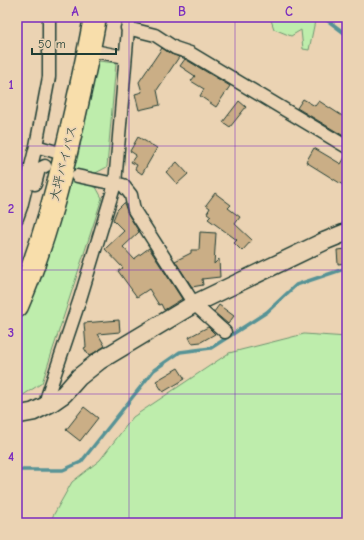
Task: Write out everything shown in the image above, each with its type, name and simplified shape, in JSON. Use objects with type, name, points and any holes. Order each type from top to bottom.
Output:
[{"type":"highway","name":"大坪バイパス","points":[[17,306],[30,276],[59,184],[95,17]]},
{"type":"street","points":[[19,213],[36,146],[49,77],[49,17]]},
{"type":"street","points":[[51,403],[47,397],[80,299],[115,184],[128,22],[156,35],[175,48],[190,53],[347,147]]},
{"type":"street","points":[[89,50],[125,57]]},
{"type":"street","points":[[36,146],[66,155]]},
{"type":"street","points":[[19,213],[28,204],[39,169],[45,166]]},
{"type":"street","points":[[77,176],[115,184],[122,184],[131,195],[134,210],[194,304],[225,332]]},
{"type":"street","points":[[17,415],[33,412],[51,403],[64,394],[79,377],[99,361],[194,304],[325,241],[347,232]]},
{"type":"green space","points":[[262,17],[312,17],[315,21],[309,50],[303,49],[301,30],[291,36],[274,29],[271,20]]},
{"type":"green space","points":[[98,61],[116,63],[107,167],[90,176],[102,198],[42,383],[17,399],[17,327],[37,280],[77,160]]},
{"type":"green space","points":[[304,334],[347,337],[347,523],[49,523],[72,482],[100,460],[133,417],[229,353]]},
{"type":"building","points":[[162,48],[179,57],[157,90],[160,105],[139,110],[135,94],[142,92],[139,82]]},
{"type":"building","points":[[185,59],[230,86],[216,107],[200,96],[204,89],[191,81],[195,76],[180,66]]},
{"type":"building","points":[[303,99],[315,106],[319,101],[347,119],[347,138],[297,108]]},
{"type":"building","points":[[239,101],[246,107],[230,127],[223,122]]},
{"type":"building","points":[[138,137],[157,148],[142,174],[135,169],[137,165],[131,162],[136,155],[130,151]]},
{"type":"building","points":[[314,148],[341,164],[347,154],[347,178],[343,185],[306,162]]},
{"type":"building","points":[[177,162],[188,174],[177,184],[166,172]]},
{"type":"building","points":[[215,193],[231,205],[228,208],[240,217],[235,224],[252,240],[242,251],[234,243],[237,240],[208,219],[211,216],[207,213],[210,208],[206,205]]},
{"type":"building","points":[[124,203],[128,214],[139,232],[123,247],[134,259],[149,248],[182,299],[164,310],[149,289],[137,297],[118,271],[123,268],[105,249],[124,231],[113,220],[117,210]]},
{"type":"building","points":[[200,232],[216,233],[214,264],[219,259],[220,277],[202,279],[203,285],[192,287],[175,261],[191,253],[191,250],[199,250]]},
{"type":"building","points":[[347,249],[347,263],[338,264],[337,250]]},
{"type":"building","points":[[219,305],[234,316],[228,324],[214,312]]},
{"type":"building","points":[[119,320],[120,332],[98,334],[105,346],[89,356],[84,348],[86,347],[84,323]]},
{"type":"building","points":[[208,327],[215,334],[201,342],[192,343],[189,337]]},
{"type":"building","points":[[178,368],[185,379],[163,392],[156,381]]},
{"type":"building","points":[[84,407],[98,418],[80,441],[66,430]]},
{"type":"waterway","points":[[323,17],[347,35]]},
{"type":"waterway","points":[[17,470],[63,470],[81,462],[154,370],[180,352],[211,348],[267,312],[296,285],[347,268]]}]
